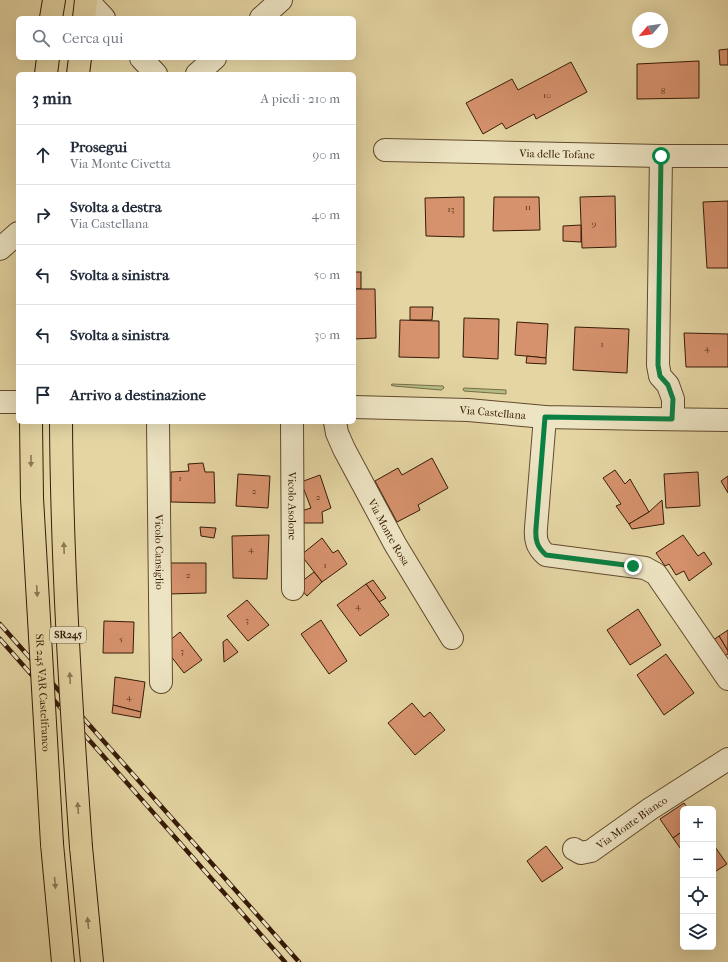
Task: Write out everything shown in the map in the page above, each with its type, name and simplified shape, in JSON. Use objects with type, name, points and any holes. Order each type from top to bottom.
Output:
[{"type":"highway","points":[[52,16],[54,0]]},
{"type":"highway","points":[[84,16],[87,0]]},
{"type":"highway","points":[[46,72],[48,60]]},
{"type":"highway","points":[[78,72],[80,60]]},
{"type":"highway","name":"SR 245 VAR Castelfranco","points":[[31,424],[32,498],[52,844],[63,962]]},
{"type":"highway","name":"SR245","points":[[61,424],[62,508],[67,624],[81,847],[92,962]]},
{"type":"street","points":[[87,0],[102,16]]},
{"type":"street","points":[[263,16],[281,0]]},
{"type":"street","points":[[143,60],[154,72]]},
{"type":"street","points":[[199,72],[213,60]]},
{"type":"street","name":"Via delle Tofane","points":[[385,150],[728,156]]},
{"type":"street","points":[[661,156],[658,365],[660,376],[668,385],[673,399],[672,419]]},
{"type":"street","points":[[0,249],[16,235]]},
{"type":"street","points":[[0,402],[16,402]]},
{"type":"street","name":"Via Castellana","points":[[356,407],[468,410],[545,417],[728,420]]},
{"type":"street","points":[[545,417],[536,528],[536,536],[540,550],[546,555],[645,568],[656,574],[728,680]]},
{"type":"street","name":"Vicolo Cansiglio","points":[[158,424],[161,682]]},
{"type":"street","name":"Vicolo Asolone","points":[[292,424],[293,589]]},
{"type":"street","name":"Via Monte Rosa","points":[[335,424],[337,433],[344,449],[395,544],[452,638]]},
{"type":"street","name":"Via Monte Bianco","points":[[574,849],[581,853],[591,850],[650,809],[728,759]]},
{"type":"green space","points":[[391,385],[443,386],[444,388],[441,390],[394,386]]},
{"type":"green space","points":[[464,388],[506,390],[506,394],[464,391]]},
{"type":"building","points":[[728,49],[728,65],[720,65],[719,50]]},
{"type":"building","points":[[699,61],[699,98],[637,99],[637,64]]},
{"type":"building","points":[[571,62],[587,92],[536,119],[534,114],[506,129],[502,123],[483,134],[466,103],[512,79],[518,90]]},
{"type":"building","points":[[615,196],[616,247],[582,248],[580,197]]},
{"type":"building","points":[[464,197],[464,237],[426,236],[425,198]]},
{"type":"building","points":[[494,197],[539,197],[540,230],[493,231]]},
{"type":"building","points":[[728,201],[728,268],[707,268],[703,202]]},
{"type":"building","points":[[581,225],[581,242],[563,241],[563,226]]},
{"type":"building","points":[[356,272],[361,272],[361,289],[356,289]]},
{"type":"building","points":[[356,289],[375,289],[376,338],[356,339]]},
{"type":"building","points":[[410,307],[433,307],[432,320],[410,320]]},
{"type":"building","points":[[464,318],[499,319],[498,359],[463,357]]},
{"type":"building","points":[[400,320],[439,321],[439,358],[399,357]]},
{"type":"building","points":[[517,322],[548,324],[546,358],[515,355]]},
{"type":"building","points":[[575,327],[629,329],[627,373],[573,370]]},
{"type":"building","points":[[684,333],[728,334],[728,367],[686,367]]},
{"type":"building","points":[[527,356],[546,358],[546,364],[526,363]]},
{"type":"building","points":[[432,458],[448,488],[418,505],[420,510],[397,522],[375,481],[398,468],[402,475]]},
{"type":"building","points":[[203,463],[205,472],[214,472],[215,503],[171,502],[171,472],[189,471],[188,464]]},
{"type":"building","points":[[615,470],[625,484],[630,479],[649,512],[629,524],[616,506],[621,504],[603,478]]},
{"type":"building","points":[[698,472],[700,506],[666,508],[664,474]]},
{"type":"building","points":[[238,474],[270,476],[268,508],[236,506]]},
{"type":"building","points":[[320,475],[331,508],[322,512],[323,523],[303,523],[301,511],[311,508],[301,482]]},
{"type":"building","points":[[728,476],[728,493],[721,481]]},
{"type":"building","points":[[662,500],[664,524],[632,529],[629,524],[649,512]]},
{"type":"building","points":[[200,527],[216,528],[214,538],[201,536]]},
{"type":"building","points":[[269,535],[267,579],[233,578],[232,536]]},
{"type":"building","points":[[683,535],[698,556],[704,552],[712,564],[689,581],[684,571],[676,575],[669,564],[665,566],[656,553]]},
{"type":"building","points":[[322,538],[333,553],[338,550],[347,564],[322,582],[301,555]]},
{"type":"building","points":[[167,563],[206,563],[206,593],[168,594]]},
{"type":"building","points":[[314,572],[322,582],[307,596],[297,585]]},
{"type":"building","points":[[373,580],[386,598],[379,602],[366,584]]},
{"type":"building","points":[[366,584],[389,615],[360,636],[337,605]]},
{"type":"building","points":[[247,600],[269,625],[248,641],[227,616]]},
{"type":"building","points":[[638,609],[661,645],[630,665],[607,630]]},
{"type":"building","points":[[321,620],[347,661],[329,674],[301,634]]},
{"type":"building","points":[[104,621],[134,622],[133,653],[103,653]]},
{"type":"building","points":[[728,630],[728,651],[719,636]]},
{"type":"building","points":[[180,632],[202,660],[184,673],[163,646]]},
{"type":"building","points":[[719,636],[728,651],[728,654],[719,659],[709,643]]},
{"type":"building","points":[[227,639],[238,652],[224,662],[223,642]]},
{"type":"building","points":[[666,654],[694,693],[664,715],[637,675]]},
{"type":"building","points":[[115,677],[145,682],[141,712],[113,705]]},
{"type":"building","points":[[412,703],[424,717],[430,712],[445,730],[415,755],[388,723]]},
{"type":"building","points":[[113,705],[141,712],[140,718],[112,713]]},
{"type":"building","points":[[684,803],[686,806],[680,806],[680,833],[673,838],[660,819]]},
{"type":"building","points":[[680,833],[680,848],[673,838]]},
{"type":"building","points":[[546,846],[563,868],[542,882],[527,861]]},
{"type":"building","points":[[716,848],[727,864],[716,871]]},
{"type":"railway","points":[[0,624],[299,962]]},
{"type":"railway","points":[[0,639],[285,962]]},
{"type":"route","points":[[633,566],[546,555],[540,550],[536,536],[536,528],[545,417],[672,419],[673,399],[668,385],[660,376],[658,365],[661,156]]}]
